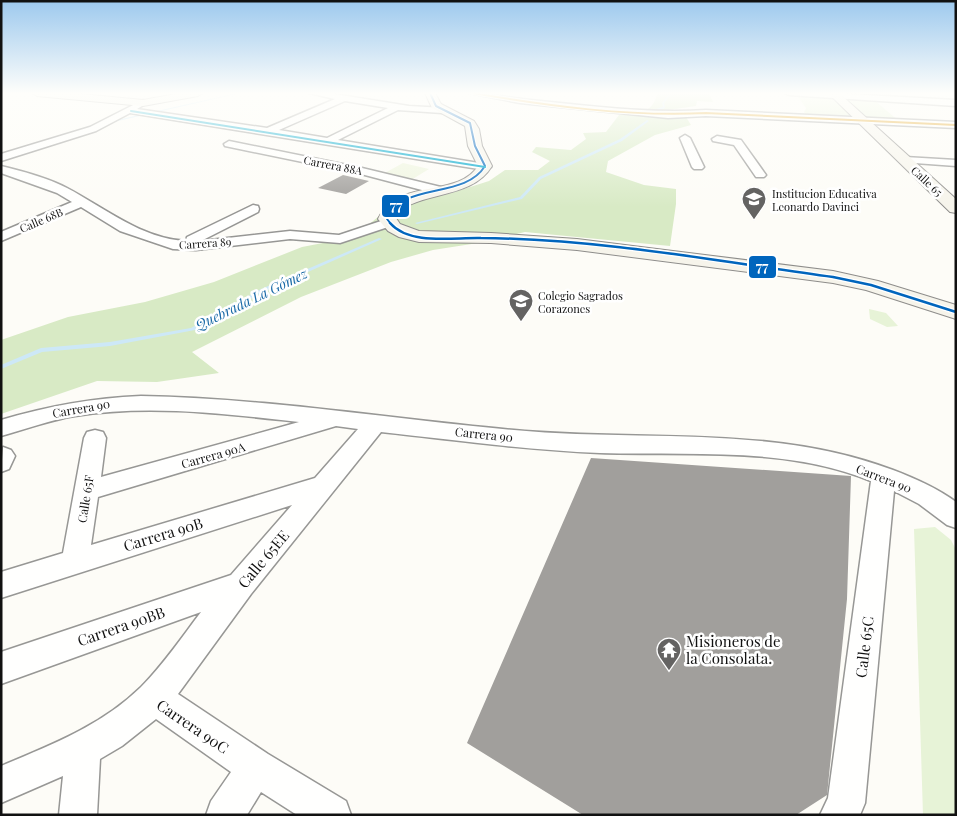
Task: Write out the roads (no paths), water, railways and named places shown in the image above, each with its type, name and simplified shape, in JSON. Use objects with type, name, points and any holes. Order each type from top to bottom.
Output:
[{"type":"street","points":[[1,158],[86,131]]},
{"type":"street","points":[[270,131],[484,167]]},
{"type":"street","points":[[328,141],[348,131]]},
{"type":"street","points":[[473,131],[474,144],[484,162],[482,173],[472,179],[406,200],[389,211],[387,219],[392,226],[409,235],[425,237],[546,241],[696,258],[833,277],[896,292],[956,312]]},
{"type":"street","name":"Calle 65","points":[[874,131],[956,208]]},
{"type":"street","points":[[685,138],[698,167]]},
{"type":"street","points":[[717,139],[737,142],[760,175]]},
{"type":"street","name":"Carrera 88A","points":[[229,144],[362,171],[430,193]]},
{"type":"street","points":[[904,160],[956,163]]},
{"type":"street","name":"Carrera 89","points":[[1,169],[61,190],[125,228],[167,244],[180,246],[290,235],[340,239],[384,224],[392,226]]},
{"type":"street","name":"Calle 68B","points":[[1,237],[53,216],[81,202]]},
{"type":"street","points":[[180,246],[253,210]]},
{"type":"street","points":[[896,292],[956,319]]},
{"type":"street","name":"Carrera 90","points":[[1,428],[78,406],[143,401],[568,442],[780,451],[820,456],[883,478],[927,496],[956,517]]},
{"type":"street","name":"Carrera 90A","points":[[86,491],[341,419]]},
{"type":"street","name":"Calle 65EE","points":[[154,698],[241,584],[375,424]]},
{"type":"street","name":"Calle 65F","points":[[75,561],[95,438]]},
{"type":"street","name":"Calle 65C","points":[[839,815],[846,803],[883,478]]},
{"type":"street","name":"Carrera 90B","points":[[1,585],[325,485]]},
{"type":"street","name":"Carrera 90BB","points":[[1,668],[241,584]]},
{"type":"street","name":"Carrera 90C","points":[[1,785],[83,749],[110,734],[133,718],[154,698],[255,767],[332,815]]},
{"type":"street","points":[[78,815],[83,749]]},
{"type":"street","points":[[225,815],[255,767]]},
{"type":"waterway","name":"Quebrada La Gómez","points":[[417,223],[521,198],[540,178],[621,140],[634,131]]},
{"type":"waterway","name":"Quebrada La Gómez","points":[[1,367],[41,350],[110,344],[193,329],[261,291],[380,239]]},
{"type":"place","name":"Institucion Educativa Leonardo Davinci","points":[[754,220]]},
{"type":"place","name":"Colegio Sagrados Corazones","points":[[521,322]]},
{"type":"place","name":"Misioneros de la Consolata.","points":[[669,671]]}]
